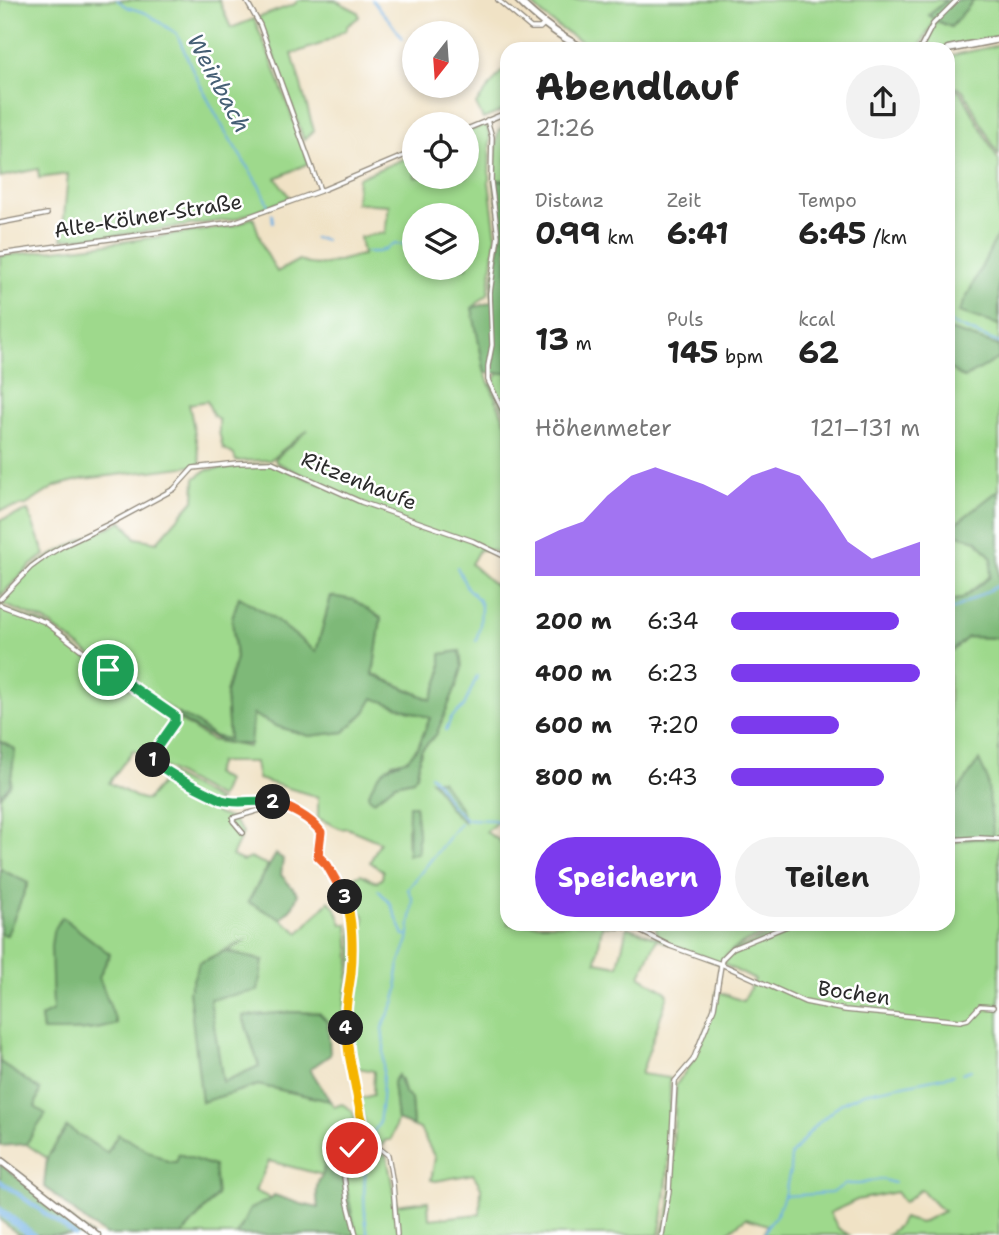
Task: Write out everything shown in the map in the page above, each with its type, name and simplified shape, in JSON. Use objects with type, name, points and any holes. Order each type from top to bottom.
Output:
[{"type":"main road","points":[[518,0],[544,24],[572,42]]},
{"type":"main road","points":[[955,48],[999,39]]},
{"type":"main road","points":[[0,1160],[97,1235]]},
{"type":"street","points":[[246,0],[260,25],[320,191]]},
{"type":"street","points":[[498,0],[531,28],[544,24]]},
{"type":"street","points":[[924,42],[933,24],[957,0]]},
{"type":"street","points":[[479,124],[500,115]]},
{"type":"street","points":[[487,120],[492,137],[491,182],[498,236],[490,293],[492,345],[488,380],[500,405]]},
{"type":"street","name":"Alte-Kölner-Straße","points":[[0,254],[234,222],[320,191],[402,156]]},
{"type":"street","points":[[0,223],[47,214]]},
{"type":"street","name":"Ritzenhaufe","points":[[0,599],[31,567],[46,556],[174,489],[193,468],[237,463],[272,462],[361,502],[473,541],[500,554]]},
{"type":"street","points":[[0,605],[45,622],[175,716],[175,722],[154,754],[152,759],[155,764],[222,800],[261,800],[274,803],[301,815],[321,832],[318,856],[327,865],[344,895],[350,914],[351,970],[345,1020],[362,1121],[344,1176],[356,1235]]},
{"type":"street","points":[[243,833],[233,818],[274,803]]},
{"type":"street","points":[[955,840],[999,839]]},
{"type":"street","name":"Bochen","points":[[640,931],[790,996],[828,1008],[960,1021],[968,1019],[977,1008],[993,1007]]},
{"type":"street","points":[[662,1235],[669,1191],[674,1081],[693,1060],[714,1009],[723,959],[733,948],[775,931]]},
{"type":"street","points":[[356,1137],[388,1155],[397,1235]]},
{"type":"green space","points":[[0,0],[219,0],[231,28],[254,19],[309,163],[276,178],[290,198],[235,219],[112,236],[62,239],[68,174],[39,178],[38,169],[0,177]]},
{"type":"green space","points":[[298,0],[335,0],[358,12],[359,17],[347,26],[347,29],[321,44],[292,54],[314,131],[304,140],[267,37],[257,18],[295,4]]},
{"type":"green space","points":[[528,0],[947,0],[929,15],[935,20],[922,42],[583,42],[543,15]]},
{"type":"green space","points":[[947,0],[974,0],[951,27],[929,15]]},
{"type":"green space","points":[[974,0],[999,0],[999,37],[955,46],[955,42],[926,42],[937,21],[951,27]]},
{"type":"green space","points":[[999,45],[999,156],[963,90],[955,87],[955,55]]},
{"type":"green space","points":[[500,73],[500,112],[483,119],[476,104]]},
{"type":"green space","points":[[955,90],[961,92],[999,161],[999,232],[960,312],[999,325],[999,346],[955,332]]},
{"type":"green space","points":[[487,126],[490,137],[489,182],[496,236],[488,294],[472,308],[485,373],[500,409],[500,554],[479,550],[471,564],[500,590],[500,820],[486,832],[500,842],[500,931],[601,931],[596,962],[618,966],[626,931],[638,931],[657,938],[656,931],[774,931],[741,944],[725,957],[721,964],[657,939],[640,976],[668,995],[641,1074],[670,1078],[667,1176],[659,1235],[356,1235],[344,1176],[358,1141],[387,1157],[396,1205],[428,1201],[429,1219],[480,1214],[481,1187],[473,1174],[431,1180],[435,1158],[420,1129],[413,1126],[411,1099],[404,1092],[401,1079],[393,1083],[397,1120],[391,1140],[386,1140],[380,1147],[360,1135],[364,1121],[359,1099],[373,1095],[374,1071],[353,1067],[348,1017],[353,961],[352,927],[363,926],[365,919],[362,913],[349,906],[338,884],[361,874],[376,882],[382,879],[383,871],[370,862],[380,842],[318,818],[318,797],[258,779],[255,762],[219,762],[214,774],[227,781],[220,798],[157,763],[155,759],[179,720],[211,740],[249,747],[252,714],[276,726],[309,736],[344,732],[365,712],[373,697],[430,718],[419,745],[408,760],[392,763],[374,801],[395,784],[413,780],[417,774],[421,750],[436,735],[457,684],[460,651],[441,654],[441,673],[432,700],[373,674],[381,618],[331,596],[316,652],[271,616],[239,597],[232,618],[236,658],[226,693],[229,740],[213,736],[195,722],[177,713],[109,669],[45,621],[2,604],[2,600],[40,562],[122,521],[136,538],[157,542],[194,500],[195,478],[207,470],[272,464],[323,485],[276,462],[275,459],[308,430],[270,460],[236,461],[234,455],[223,448],[219,420],[213,415],[207,401],[189,404],[201,465],[83,479],[56,486],[26,505],[0,510],[0,256],[234,226],[253,217],[264,249],[277,272],[299,260],[314,265],[331,263],[363,255],[360,237],[385,233],[389,205],[356,203],[358,178],[402,159],[402,189],[479,189],[479,127]],"holes":[[[415,806],[418,852],[408,855],[407,829]]]},
{"type":"green space","points":[[499,130],[500,180],[494,180],[497,137]]},
{"type":"green space","points":[[494,180],[500,180],[500,241]]},
{"type":"green space","points":[[999,232],[999,325],[959,312]]},
{"type":"green space","points":[[500,241],[500,373],[485,373],[472,308],[492,302]]},
{"type":"green space","points":[[955,332],[999,346],[999,358],[964,378],[955,372]]},
{"type":"green space","points":[[999,358],[999,490],[955,524],[955,372],[964,378]]},
{"type":"green space","points":[[500,373],[500,402],[492,384]]},
{"type":"green space","points":[[999,490],[999,638],[968,637],[955,648],[955,600],[961,599],[990,577],[992,558],[976,540],[955,534],[955,524]]},
{"type":"green space","points":[[28,511],[45,555],[0,596],[0,520]]},
{"type":"green space","points":[[955,534],[976,539],[992,558],[990,576],[961,599],[955,600]]},
{"type":"green space","points":[[331,596],[354,600],[381,618],[373,675],[431,700],[441,674],[441,654],[460,651],[462,668],[457,684],[436,735],[421,750],[417,774],[413,780],[395,784],[374,801],[368,796],[378,776],[393,764],[408,759],[419,745],[430,718],[373,698],[365,712],[344,732],[309,736],[276,726],[253,714],[250,744],[240,744],[221,741],[204,733],[179,718],[177,713],[195,722],[213,736],[229,739],[226,693],[236,658],[232,618],[239,597],[271,616],[316,652]]},
{"type":"green space","points":[[0,608],[44,624],[107,673],[173,716],[174,721],[151,759],[133,750],[109,783],[147,800],[169,774],[219,801],[204,803],[218,814],[232,819],[243,833],[232,856],[243,861],[251,858],[268,865],[248,902],[281,919],[299,933],[329,901],[336,909],[342,924],[348,924],[350,961],[343,1020],[328,1022],[319,1013],[291,1012],[243,1017],[259,1066],[223,1083],[209,998],[263,961],[228,951],[248,939],[199,963],[202,1102],[258,1085],[330,1101],[334,1107],[342,1104],[351,1110],[355,1121],[347,1161],[341,1154],[326,1153],[323,1175],[269,1161],[255,1191],[272,1199],[250,1209],[237,1235],[182,1235],[217,1195],[179,1155],[176,1162],[169,1162],[118,1135],[108,1153],[67,1128],[47,1158],[26,1144],[45,1114],[35,1108],[39,1090],[0,1062],[0,933],[6,935],[28,884],[0,869],[0,796],[10,785],[15,749],[0,741]],"holes":[[[98,977],[117,1024],[89,1030],[43,1031],[41,1017],[53,1012]]]},
{"type":"green space","points":[[968,637],[999,638],[999,1235],[887,1235],[903,1218],[920,1223],[944,1211],[921,1189],[904,1203],[896,1192],[857,1200],[830,1213],[838,1228],[849,1235],[763,1235],[768,1225],[746,1218],[724,1235],[662,1235],[670,1206],[676,1085],[693,1060],[714,1009],[717,991],[743,1001],[755,980],[723,964],[735,950],[779,931],[955,931],[955,842],[979,838],[955,796],[955,648]]},
{"type":"green space","points":[[0,741],[15,749],[10,785],[0,796]]},
{"type":"green space","points":[[979,760],[987,778],[994,839],[955,838],[955,795]]},
{"type":"green space","points":[[431,780],[441,780],[461,809],[464,822],[449,808]]},
{"type":"green space","points":[[409,805],[415,805],[418,853],[408,855]]},
{"type":"green space","points":[[276,854],[283,859],[281,875],[298,894],[293,906],[281,919],[248,902]]},
{"type":"green space","points":[[0,869],[28,883],[7,935],[0,933]]},
{"type":"green space","points":[[62,917],[110,954],[99,977],[117,1024],[89,1030],[43,1031],[41,1017],[53,1011],[51,946],[53,932]]},
{"type":"green space","points":[[225,951],[263,961],[258,991],[210,999],[223,1082],[259,1066],[243,1016],[291,1012],[319,1013],[328,1022],[330,1055],[310,1069],[330,1101],[258,1085],[202,1102],[189,991],[199,963]]},
{"type":"green space","points":[[0,1062],[40,1090],[35,1107],[46,1114],[26,1144],[0,1146]]},
{"type":"green space","points":[[398,1075],[404,1092],[411,1099],[413,1126],[397,1120],[393,1082]]},
{"type":"green space","points":[[67,1127],[107,1153],[118,1134],[169,1162],[176,1162],[179,1154],[214,1166],[217,1195],[182,1235],[106,1235],[44,1186],[47,1158]]},
{"type":"green space","points":[[332,1140],[340,1142],[341,1154],[347,1161],[344,1176],[356,1235],[237,1235],[250,1209],[274,1195],[318,1208],[317,1186],[323,1175],[326,1153]]},
{"type":"green space","points":[[0,1164],[91,1235],[19,1235],[0,1220]]},
{"type":"waterway","name":"Weinbach","points":[[117,0],[127,7],[146,13],[177,34],[212,107],[268,205]]},
{"type":"waterway","points":[[372,0],[402,38]]},
{"type":"waterway","name":"Weinbach","points":[[272,214],[273,223]]},
{"type":"waterway","name":"Weinbach","points":[[314,238],[326,240]]},
{"type":"waterway","name":"Weinbach","points":[[365,252],[379,252],[394,244],[402,244]]},
{"type":"waterway","points":[[955,325],[999,343]]},
{"type":"waterway","points":[[457,567],[467,588],[481,606],[476,641]]},
{"type":"waterway","points":[[955,608],[999,585]]},
{"type":"waterway","points":[[446,730],[451,718],[464,706],[477,676]]},
{"type":"waterway","points":[[430,775],[465,821]]},
{"type":"waterway","points":[[468,819],[500,822]]},
{"type":"waterway","points":[[372,1134],[379,1124],[382,1099],[382,1028],[394,1003],[398,989],[399,964],[408,940],[413,900],[408,889],[460,823]]},
{"type":"waterway","points":[[378,890],[390,903],[404,935],[407,935]]},
{"type":"waterway","points":[[962,1073],[971,1070]]},
{"type":"waterway","points":[[764,1235],[784,1196],[791,1155],[814,1127],[840,1104],[864,1093],[953,1075]]},
{"type":"waterway","points":[[368,1153],[364,1194],[368,1235]]},
{"type":"waterway","points":[[784,1196],[831,1193],[846,1184],[880,1179],[894,1183]]},
{"type":"waterway","points":[[0,1181],[75,1235]]},
{"type":"waterway","points":[[0,1211],[32,1235]]},
{"type":"route","points":[[108,670],[175,716],[171,729],[156,749],[152,759],[155,764],[222,800],[261,800],[281,805],[301,815],[321,832],[318,856],[338,884],[350,912],[351,970],[345,1020],[362,1121],[352,1148]]}]
